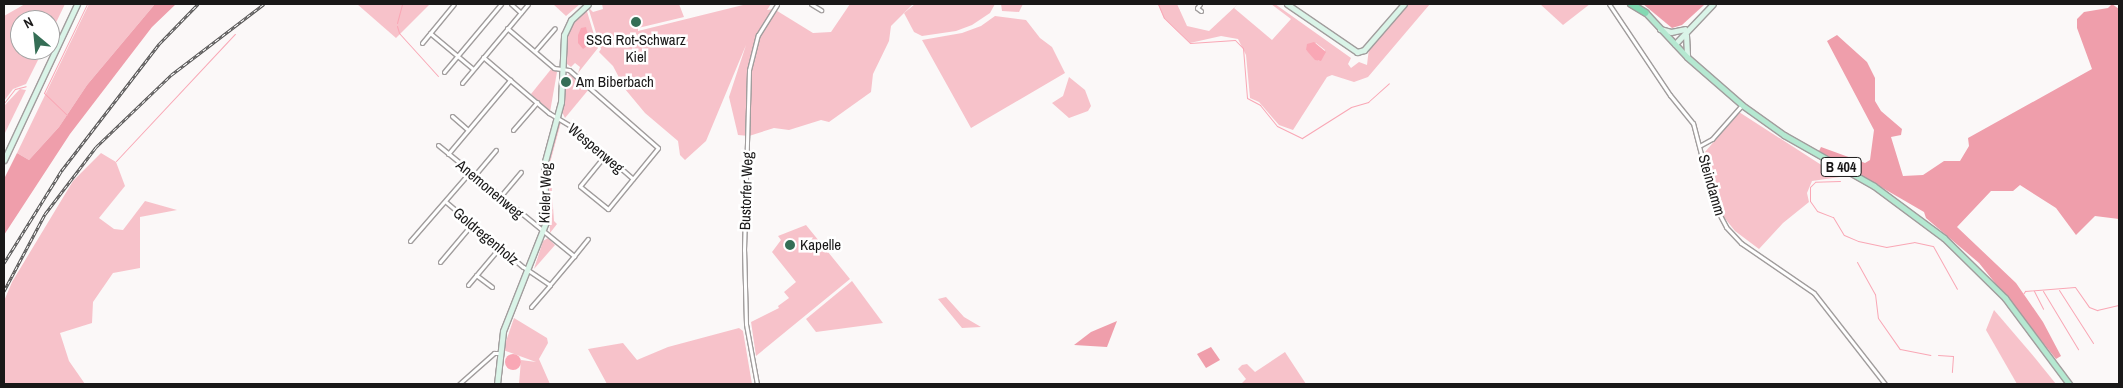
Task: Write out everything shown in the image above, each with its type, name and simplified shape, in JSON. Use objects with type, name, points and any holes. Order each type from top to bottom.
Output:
[{"type":"highway","name":"B 404","points":[[1631,4],[1646,14]]},
{"type":"highway","name":"B 404","points":[[1637,4],[1646,14]]},
{"type":"main road","name":"B 404","points":[[1646,14],[1687,57],[1742,105],[1916,215],[1998,290],[2069,384]]},
{"type":"street","points":[[4,160],[77,4]]},
{"type":"street","points":[[444,72],[502,4]]},
{"type":"street","points":[[511,4],[521,13]]},
{"type":"street","points":[[462,83],[528,4]]},
{"type":"street","name":"Kieler Weg","points":[[497,384],[498,353],[508,318],[542,232],[547,203],[544,165],[558,116],[567,25],[588,4]]},
{"type":"street","name":"Bustorfer Weg","points":[[757,384],[747,338],[744,250],[749,70],[758,34],[777,4]]},
{"type":"street","points":[[811,4],[821,10]]},
{"type":"street","points":[[1200,4],[1197,8],[1201,11]]},
{"type":"street","points":[[1287,4],[1350,50],[1358,52],[1404,4]]},
{"type":"street","name":"Steindamm","points":[[1609,4],[1648,57],[1670,95],[1694,123],[1701,145],[1714,204],[1726,227],[1741,243],[1814,293],[1885,384]]},
{"type":"street","points":[[1673,42],[1713,4]]},
{"type":"street","points":[[422,43],[453,5]]},
{"type":"street","points":[[508,28],[554,68],[569,70],[603,97],[608,106],[658,148],[608,209],[580,186],[606,154]]},
{"type":"street","points":[[535,52],[555,28]]},
{"type":"street","points":[[1660,28],[1671,32],[1687,30]]},
{"type":"street","points":[[1687,30],[1684,43],[1687,57]]},
{"type":"street","points":[[430,33],[473,69]]},
{"type":"street","points":[[483,57],[537,102],[558,116]]},
{"type":"street","points":[[448,154],[510,80]]},
{"type":"street","points":[[513,130],[537,102]]},
{"type":"street","points":[[1701,145],[1712,139],[1742,105]]},
{"type":"street","points":[[452,116],[468,130]]},
{"type":"street","name":"Wespenweg","points":[[558,116],[634,179]]},
{"type":"street","name":"Anemonenweg","points":[[438,146],[499,198],[574,256]]},
{"type":"street","points":[[474,176],[496,150]]},
{"type":"street","points":[[410,241],[446,202],[470,172]]},
{"type":"street","points":[[499,198],[521,172]]},
{"type":"street","name":"Goldregenholz","points":[[446,202],[528,270],[550,285]]},
{"type":"street","points":[[440,262],[472,224]]},
{"type":"street","points":[[531,307],[588,239]]},
{"type":"street","points":[[468,285],[500,247]]},
{"type":"street","points":[[476,275],[492,287]]},
{"type":"street","points":[[458,384],[494,352],[498,353]]},
{"type":"shaded area","points":[[25,4],[65,4],[60,14],[60,10],[14,10]]},
{"type":"shaded area","points":[[89,4],[155,4],[87,85],[59,127],[29,160],[17,153]]},
{"type":"shaded area","points":[[155,4],[176,4],[152,27],[70,134],[4,235],[4,179],[17,153],[29,160],[59,127],[87,85]]},
{"type":"shaded area","points":[[357,4],[430,4],[396,38]]},
{"type":"shaded area","points":[[553,4],[580,4],[566,16]]},
{"type":"shaded area","points":[[602,4],[679,4],[684,17],[638,28],[638,31],[747,4],[771,4],[767,10],[774,9],[813,33],[831,32],[850,4],[913,4],[891,26],[889,41],[873,74],[871,92],[829,122],[821,120],[789,130],[774,128],[749,136],[738,135],[729,97],[746,45],[706,141],[685,160],[680,155],[678,141],[645,113],[625,89],[613,66],[599,52],[601,49],[588,7],[593,12],[603,9]]},
{"type":"shaded area","points":[[915,4],[995,4],[990,13],[972,25],[956,31],[922,36],[914,32],[904,13]]},
{"type":"shaded area","points":[[1001,4],[1023,4],[1019,12],[1002,11]]},
{"type":"shaded area","points":[[1158,4],[1177,4],[1187,26],[1209,31],[1238,4],[1234,8],[1272,40],[1291,19],[1271,4],[1275,4],[1351,58],[1348,64],[1351,68],[1359,62],[1367,65],[1369,48],[1407,4],[1430,4],[1368,77],[1354,82],[1332,75],[1327,77],[1293,130],[1279,125],[1259,102],[1250,98],[1246,55],[1238,39],[1221,36],[1190,43],[1164,18]],"holes":[[[1316,43],[1325,50],[1319,61],[1306,50]]]},
{"type":"shaded area","points":[[1540,4],[1590,4],[1563,25]]},
{"type":"shaded area","points":[[1643,4],[1704,5],[1682,25],[1672,28]]},
{"type":"shaded area","points":[[2112,4],[2119,9],[2119,219],[2095,216],[2076,235],[2056,208],[2020,185],[2013,191],[1991,191],[1957,227],[2016,283],[2043,322],[2061,356],[2056,359],[1979,263],[1926,218],[1924,212],[1819,151],[1821,147],[1865,163],[1870,160],[1874,130],[1827,41],[1837,35],[1867,62],[1875,78],[1875,101],[1881,111],[1902,129],[1901,135],[1891,137],[1903,176],[1923,175],[1944,161],[1960,161],[1969,146],[1968,138],[2092,69],[2077,28],[2077,19],[2084,12],[2108,8]]},
{"type":"shaded area","points":[[586,8],[598,48],[578,73],[580,67],[575,63],[571,67],[567,64],[566,35],[571,22]]},
{"type":"shaded area","points":[[10,13],[10,60],[38,60],[26,84],[13,89],[4,101],[4,16]]},
{"type":"shaded area","points":[[995,16],[1026,20],[1040,38],[1052,47],[1065,73],[971,128],[922,40],[962,33],[981,26]]},
{"type":"shaded area","points":[[586,27],[590,44],[583,49],[578,43],[578,35],[581,28]]},
{"type":"shaded area","points":[[1314,42],[1326,52],[1321,61],[1315,60],[1306,50],[1307,44]]},
{"type":"shaded area","points":[[552,68],[557,72],[550,112],[531,94]]},
{"type":"shaded area","points":[[571,74],[589,89],[565,118],[562,112],[566,76]]},
{"type":"shaded area","points":[[1069,77],[1085,90],[1091,106],[1088,111],[1069,118],[1052,103],[1063,96]]},
{"type":"shaded area","points":[[20,89],[26,90],[4,135],[4,106]]},
{"type":"shaded area","points":[[1739,112],[1840,177],[1812,181],[1807,193],[1809,202],[1783,223],[1759,249],[1735,231],[1723,216],[1705,152]]},
{"type":"shaded area","points":[[561,122],[550,163],[554,221],[557,224],[550,233],[547,164],[558,124]]},
{"type":"shaded area","points":[[101,153],[116,162],[125,186],[99,218],[114,229],[123,230],[145,201],[177,210],[140,217],[140,268],[113,273],[93,302],[92,323],[60,333],[69,361],[85,384],[4,384],[4,301],[12,282],[73,181]]},
{"type":"shaded area","points":[[806,225],[850,279],[756,356],[751,322],[779,308],[778,306],[789,298],[784,292],[796,282],[772,252],[781,240],[778,236]]},
{"type":"shaded area","points":[[548,238],[555,245],[534,269],[543,241]]},
{"type":"shaded area","points":[[852,281],[883,323],[816,332],[806,319]]},
{"type":"shaded area","points":[[946,297],[964,317],[981,327],[962,328],[938,299]]},
{"type":"shaded area","points":[[1994,310],[2056,384],[2017,384],[1986,330]]},
{"type":"shaded area","points":[[514,318],[547,338],[548,343],[539,359],[550,384],[519,384],[521,360],[536,362],[503,350]]},
{"type":"shaded area","points":[[1117,321],[1107,347],[1074,345],[1091,332]]},
{"type":"shaded area","points":[[739,328],[743,331],[752,384],[607,384],[588,349],[623,343],[637,360],[668,347]]},
{"type":"shaded area","points":[[1211,347],[1220,360],[1206,368],[1197,354]]},
{"type":"shaded area","points":[[1285,352],[1306,384],[1241,384],[1246,379],[1238,369],[1242,365],[1247,364],[1255,372]]},
{"type":"shaded area","points":[[513,354],[521,362],[513,370],[505,362]]},
{"type":"waterway","points":[[67,115],[44,93],[87,4]]},
{"type":"waterway","points":[[397,23],[402,4]]},
{"type":"waterway","points":[[1158,4],[1164,18],[1190,43],[1235,40],[1243,48],[1247,98],[1260,105],[1277,126],[1302,138],[1351,107],[1368,102],[1389,83]]},
{"type":"waterway","points":[[397,26],[399,33],[438,76]]},
{"type":"waterway","points":[[116,161],[235,34]]},
{"type":"waterway","points":[[4,103],[15,89],[26,86]]},
{"type":"waterway","points":[[1840,181],[1815,182],[1810,187],[1810,201],[1817,211],[1833,217],[1844,235],[1858,241],[1886,247],[1914,242],[1933,246],[1957,289]]},
{"type":"waterway","points":[[1857,262],[1875,294],[1878,318],[1900,349],[1930,355]]},
{"type":"waterway","points":[[2023,294],[2025,291],[2075,287],[2089,307],[2097,310],[2119,305]]},
{"type":"waterway","points":[[2059,290],[2093,343]]},
{"type":"waterway","points":[[2034,291],[2043,309]]},
{"type":"waterway","points":[[2043,291],[2078,349]]},
{"type":"waterway","points":[[1938,355],[1953,356],[1952,372]]},
{"type":"railway","points":[[4,263],[62,170],[159,44],[198,4]]},
{"type":"railway","points":[[4,291],[45,214],[96,147],[171,75],[264,4]]},
{"type":"place","name":"SSG Rot-Schwarz Kiel","points":[[636,22]]},
{"type":"place","name":"Am Biberbach","points":[[566,82]]},
{"type":"place","name":"Kapelle","points":[[790,245]]}]
